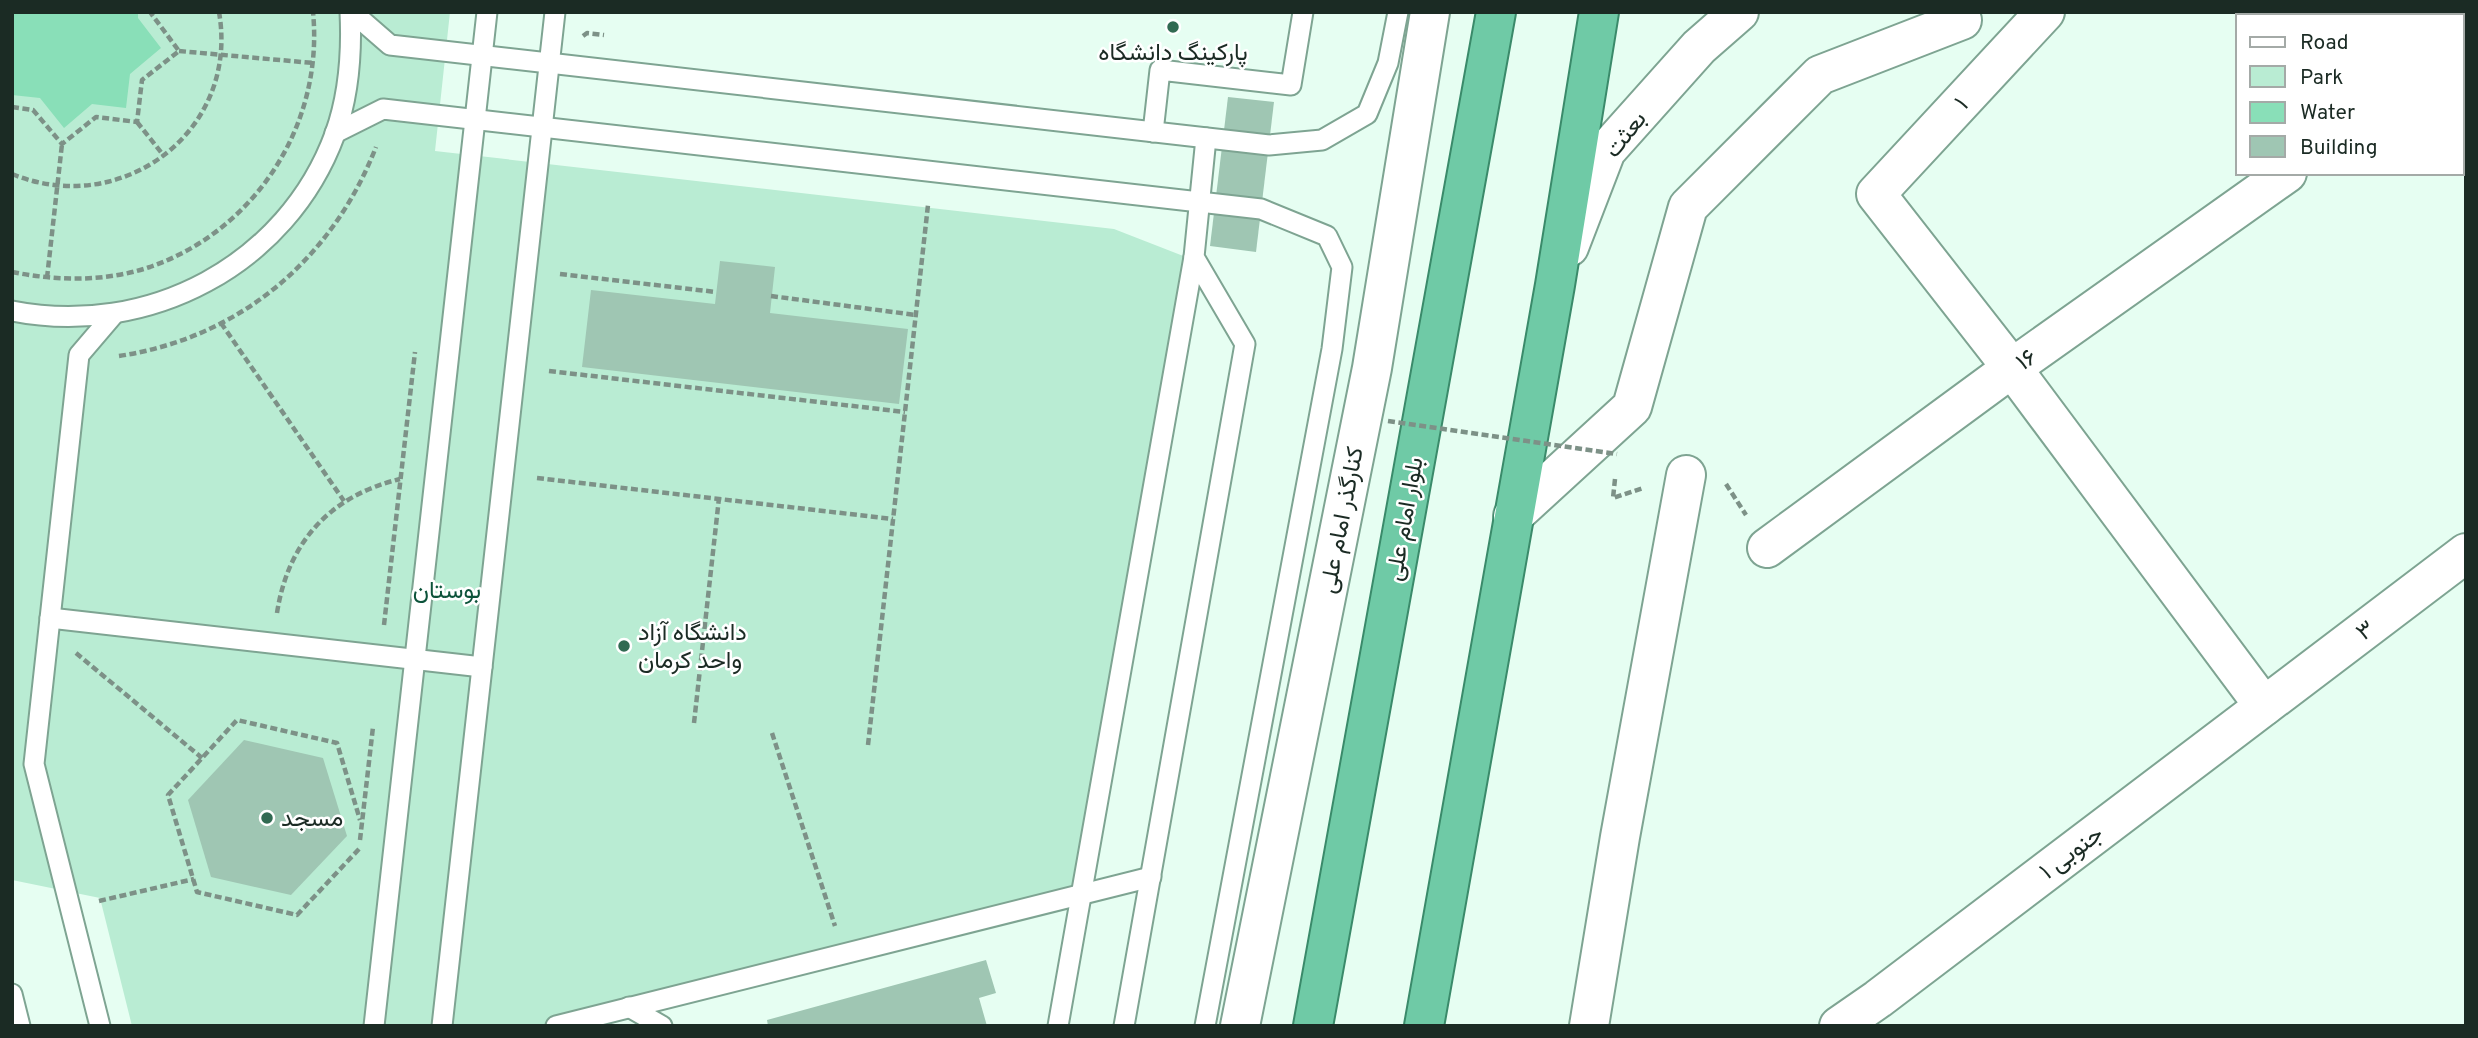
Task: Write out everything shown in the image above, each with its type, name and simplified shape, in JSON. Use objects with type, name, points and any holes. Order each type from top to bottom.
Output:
[{"type":"highway","name":"بلوار امام علی","points":[[1313,1026],[1496,12]]},
{"type":"highway","points":[[1424,1026],[1555,285],[1599,12]]},
{"type":"street","name":"کنارگذر امام علی","points":[[1240,1026],[1372,368],[1430,12]]},
{"type":"street","name":"بعثت","points":[[1555,285],[1606,151],[1699,47],[1739,12]]},
{"type":"street","name":"۱","points":[[2012,368],[1876,194],[2045,12]]},
{"type":"street","points":[[1513,516],[1632,407],[1688,207],[1820,75],[1962,20]]},
{"type":"street","name":"۱۶","points":[[1767,548],[2012,368],[2284,175]]},
{"type":"street","points":[[2012,368],[2264,706]]},
{"type":"street","points":[[1589,1026],[1620,837],[1686,475]]},
{"type":"street","name":"۳","points":[[2264,706],[2466,553]]},
{"type":"street","name":"۱ جنوبی","points":[[1839,1026],[1888,1012],[2264,706]]},
{"type":"lane","points":[[351,12],[390,44],[1269,145],[1322,140],[1367,114],[1388,63],[1398,12]]},
{"type":"lane","points":[[12,311],[48,316],[114,314],[143,308],[190,291],[225,272],[249,254],[292,211],[309,187],[335,133],[349,72],[351,12]]},
{"type":"lane","points":[[374,1026],[487,12]]},
{"type":"lane","points":[[442,1026],[555,12]]},
{"type":"lane","points":[[1153,131],[1160,70],[1291,85],[1303,12]]},
{"type":"lane","points":[[335,133],[383,108],[1261,209],[1327,236],[1342,267],[1332,349],[1205,1026]]},
{"type":"lane","points":[[1058,1026],[1194,257],[1206,138]]},
{"type":"lane","points":[[1124,1026],[1245,344],[1194,257]]},
{"type":"lane","points":[[100,1026],[34,764],[79,355],[114,314]]},
{"type":"lane","points":[[50,618],[482,667]]},
{"type":"lane","points":[[556,1026],[1150,877]]},
{"type":"lane","points":[[12,994],[20,1026]]},
{"type":"lane","points":[[629,1007],[662,1026]]},
{"type":"path","points":[[150,12],[179,51]]},
{"type":"path","points":[[12,174],[57,186],[86,187],[113,182],[140,171],[164,156],[186,136],[204,111],[215,83],[221,54],[222,26],[219,12]]},
{"type":"path","points":[[12,272],[47,278],[92,278],[149,267],[181,254],[211,236],[238,214],[262,189],[296,130],[304,108],[313,63],[313,12]]},
{"type":"path","points":[[137,122],[142,79],[179,51],[313,63]]},
{"type":"path","points":[[12,107],[33,110],[62,144]]},
{"type":"path","points":[[47,278],[62,144],[96,117],[137,122],[164,156]]},
{"type":"path","points":[[868,745],[928,205]]},
{"type":"path","points":[[560,274],[716,292]]},
{"type":"path","points":[[771,296],[916,315]]},
{"type":"path","points":[[221,323],[344,501]]},
{"type":"path","points":[[549,371],[905,412]]},
{"type":"path","points":[[1388,421],[1617,454]]},
{"type":"path","points":[[537,478],[893,519]]},
{"type":"path","points":[[278,644],[277,616],[280,596],[293,559],[314,527],[344,501],[371,487],[400,479]]},
{"type":"path","points":[[694,723],[719,498]]},
{"type":"path","points":[[72,650],[85,651]]},
{"type":"path","points":[[70,663],[72,650]]},
{"type":"path","points":[[72,650],[202,758]]},
{"type":"path","points":[[359,849],[297,915],[197,892],[168,795],[237,720],[337,743],[362,824]]},
{"type":"path","points":[[772,733],[844,953]]},
{"type":"path","points":[[100,914],[97,901],[194,879]]},
{"type":"green space","name":"بوستان","points":[[12,12],[450,12],[435,151],[1114,229],[1191,259],[1079,891],[543,1026],[132,1026],[100,898],[12,880]]},
{"type":"water","points":[[12,12],[138,12],[138,18],[161,48],[130,74],[126,108],[92,104],[64,128],[40,98],[12,95]]},
{"type":"building","points":[[1228,97],[1274,102],[1256,252],[1210,246]]},
{"type":"building","points":[[720,261],[775,267],[770,313],[908,329],[899,404],[582,367],[591,290],[715,304]]},
{"type":"building","name":"مسجد","points":[[244,740],[323,758],[347,836],[291,895],[211,877],[188,800]]},
{"type":"building","points":[[986,960],[996,993],[979,998],[987,1026],[768,1026],[767,1020]]},
{"type":"place","name":"پارکینگ دانشگاه","points":[[1173,27]]},
{"type":"place","name":"دانشگاه آزاد واحد کرمان","points":[[624,646]]},
{"type":"place","name":"مسجد","points":[[267,818]]}]
